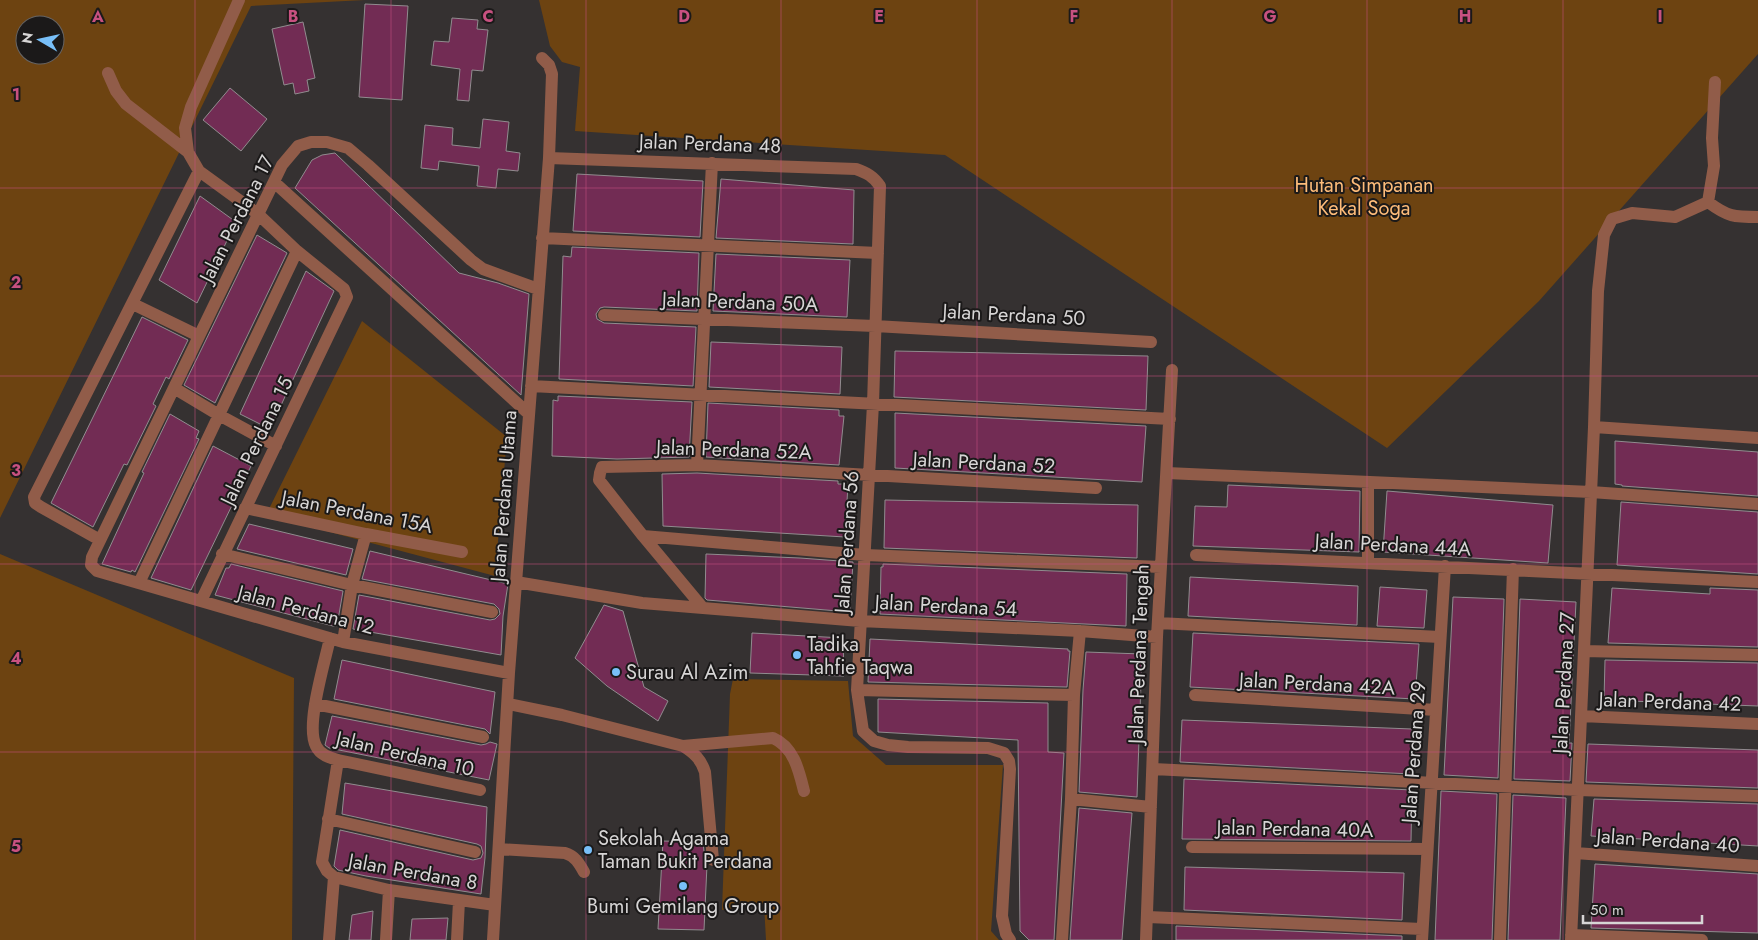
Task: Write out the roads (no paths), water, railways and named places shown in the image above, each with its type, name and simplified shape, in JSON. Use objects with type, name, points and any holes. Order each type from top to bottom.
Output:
[{"type":"street","points":[[188,152],[186,128],[191,107],[239,0]]},
{"type":"street","name":"Jalan Perdana Utama","points":[[493,940],[509,673],[549,158],[552,74],[549,65],[542,58]]},
{"type":"street","points":[[108,73],[116,91],[126,104],[188,152],[199,171],[258,214],[297,251],[139,583]]},
{"type":"street","points":[[1715,82],[1712,138],[1714,166],[1708,202],[1734,217],[1758,217]]},
{"type":"street","name":"Jalan Perdana 17","points":[[97,570],[91,565],[92,557],[100,540],[282,165],[298,146],[310,142],[327,142],[348,148],[483,269],[538,289]]},
{"type":"street","name":"Jalan Perdana 48","points":[[549,158],[856,169],[868,173]]},
{"type":"street","points":[[697,464],[712,163]]},
{"type":"street","points":[[100,540],[40,508],[35,502],[34,497],[199,171]]},
{"type":"street","name":"Jalan Perdana 56","points":[[868,173],[880,186],[870,475],[857,690],[863,731],[874,741],[888,745],[988,748],[1004,753],[1009,761],[1010,769],[1002,916],[1006,934],[1010,940]]},
{"type":"street","points":[[274,182],[529,414]]},
{"type":"street","name":"Jalan Perdana 27","points":[[1571,938],[1588,573],[1598,291],[1604,235],[1612,219],[1632,213],[1675,217],[1708,202]]},
{"type":"street","points":[[542,238],[878,253]]},
{"type":"street","name":"Jalan Perdana 15","points":[[201,601],[244,508],[276,446],[347,297],[344,289],[297,251]]},
{"type":"street","points":[[133,304],[199,336]]},
{"type":"street","name":"Jalan Perdana 50A","points":[[604,315],[875,326]]},
{"type":"street","name":"Jalan Perdana 50","points":[[875,326],[1151,342]]},
{"type":"street","name":"Jalan Perdana Tengah","points":[[1146,940],[1157,637],[1172,370]]},
{"type":"street","points":[[531,386],[1170,419]]},
{"type":"street","points":[[174,388],[276,446]]},
{"type":"street","points":[[1594,427],[1758,438]]},
{"type":"street","name":"Jalan Perdana 52A","points":[[643,536],[600,480],[602,466],[697,464],[870,475]]},
{"type":"street","points":[[1167,473],[1591,492],[1758,504]]},
{"type":"street","name":"Jalan Perdana 52","points":[[870,475],[1096,488]]},
{"type":"street","points":[[1368,482],[1368,563]]},
{"type":"street","name":"Jalan Perdana 15A","points":[[244,508],[462,552]]},
{"type":"street","name":"Jalan Perdana 10","points":[[366,534],[337,640],[316,704],[312,730],[316,747],[325,756],[338,760],[480,790]]},
{"type":"street","points":[[643,536],[865,555],[1161,567]]},
{"type":"street","points":[[643,536],[704,608]]},
{"type":"street","points":[[222,554],[352,585],[492,612]]},
{"type":"street","name":"Jalan Perdana 44A","points":[[1196,555],[1758,582]]},
{"type":"street","name":"Jalan Perdana 29","points":[[1422,934],[1445,566]]},
{"type":"street","points":[[1500,940],[1513,569]]},
{"type":"street","name":"Jalan Perdana 12","points":[[97,570],[337,640],[509,673]]},
{"type":"street","name":"Jalan Perdana 54","points":[[516,582],[642,603],[860,621],[1080,631],[1157,637]]},
{"type":"street","points":[[1158,623],[1440,637]]},
{"type":"street","points":[[1062,940],[1072,798],[1074,696],[1080,631]]},
{"type":"street","points":[[1584,651],[1758,655]]},
{"type":"street","points":[[857,690],[1074,696]]},
{"type":"street","name":"Jalan Perdana 42A","points":[[1195,696],[1436,710]]},
{"type":"street","points":[[316,704],[483,737]]},
{"type":"street","points":[[508,704],[562,715],[683,746],[695,754],[705,772],[713,860]]},
{"type":"street","name":"Jalan Perdana 42","points":[[1581,716],[1758,724]]},
{"type":"street","points":[[683,746],[773,738],[781,741],[788,749],[797,766],[804,791]]},
{"type":"street","points":[[329,940],[331,874],[322,862],[338,760]]},
{"type":"street","points":[[1153,769],[1505,787],[1758,796]]},
{"type":"street","points":[[1072,798],[1152,808]]},
{"type":"street","points":[[328,820],[475,852]]},
{"type":"street","name":"Jalan Perdana 40A","points":[[1192,847],[1427,849]]},
{"type":"street","points":[[499,849],[565,853],[572,855],[584,872]]},
{"type":"street","name":"Jalan Perdana 40","points":[[1574,853],[1758,866]]},
{"type":"street","name":"Jalan Perdana 8","points":[[331,874],[390,890],[495,906]]},
{"type":"street","points":[[386,940],[390,890]]},
{"type":"street","points":[[457,940],[459,901]]},
{"type":"street","points":[[1148,917],[1422,934]]},
{"type":"street","points":[[1571,938],[1702,940]]},
{"type":"place","name":"Tadika Tahfie Taqwa","points":[[797,655]]},
{"type":"place","name":"Surau Al Azim","points":[[616,672]]},
{"type":"place","name":"Sekolah Agama Taman Bukit Perdana","points":[[588,850]]},
{"type":"place","name":"Bumi Gemilang Group","points":[[683,886]]},
{"type":"park label","name":"Hutan Simpanan Kekal Soga","points":[[1364,196]]}]
